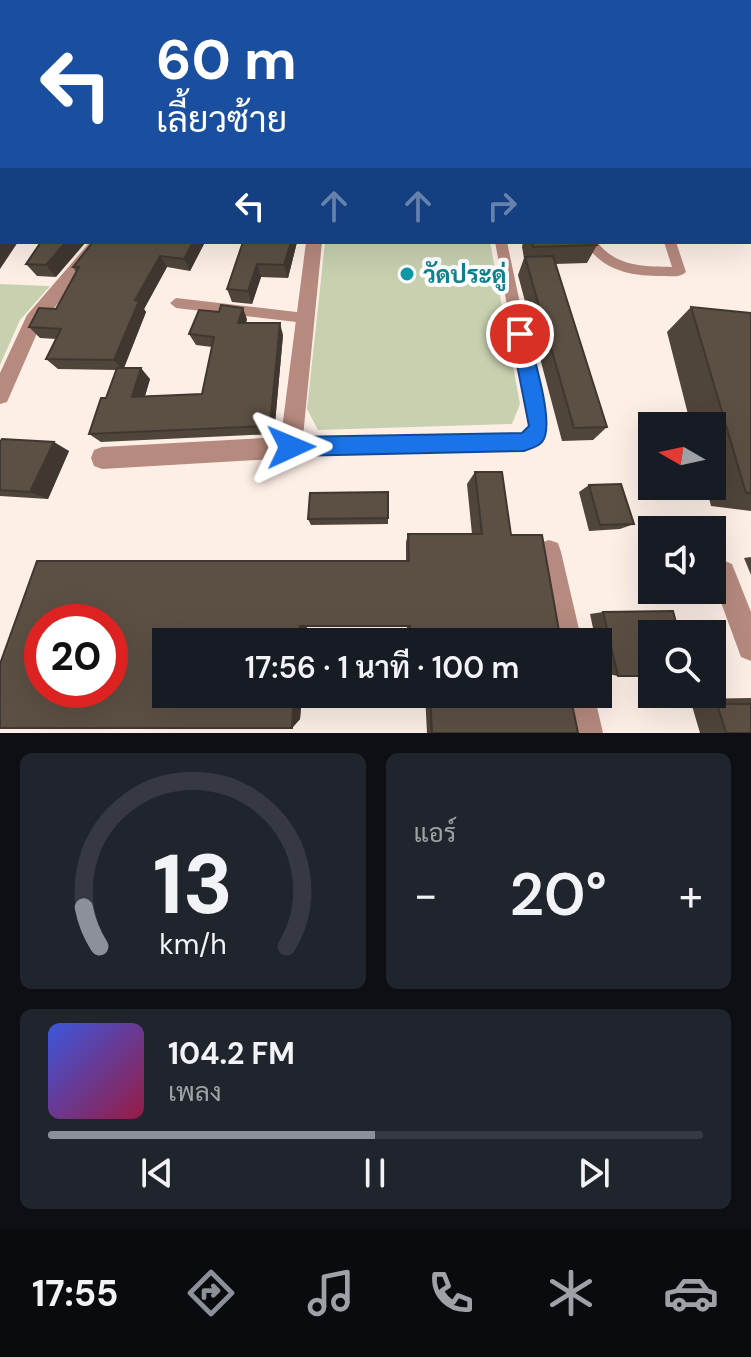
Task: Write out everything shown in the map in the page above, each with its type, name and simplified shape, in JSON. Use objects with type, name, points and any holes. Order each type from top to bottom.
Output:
[{"type":"street","points":[[0,395],[34,320],[98,244]]},
{"type":"street","points":[[102,458],[291,447],[314,244]]},
{"type":"street","points":[[549,552],[565,628]]},
{"type":"street","points":[[726,581],[751,647]]},
{"type":"street","points":[[583,708],[588,733]]},
{"type":"lane","points":[[291,447],[524,442],[535,435],[538,426],[501,244]]},
{"type":"lane","points":[[591,244],[602,260],[618,268],[680,272],[671,244]]},
{"type":"lane","points":[[176,303],[305,318]]},
{"type":"green space","points":[[325,244],[490,244],[520,404],[512,424],[318,430],[307,409]]},
{"type":"green space","points":[[0,284],[50,286],[20,320],[0,365]]},
{"type":"building","points":[[40,244],[64,244],[46,265],[26,264]]},
{"type":"building","points":[[91,244],[192,244],[184,259],[160,256],[135,300],[139,301],[114,360],[46,359],[61,329],[29,327],[39,308],[56,309],[79,267],[73,267]]},
{"type":"building","points":[[242,244],[290,244],[284,265],[257,264],[248,291],[227,289]]},
{"type":"building","points":[[532,244],[597,245],[533,247]]},
{"type":"building","points":[[553,256],[607,427],[574,428],[525,257]]},
{"type":"building","points":[[221,305],[243,308],[238,323],[280,323],[270,426],[89,434],[101,398],[106,398],[117,368],[141,368],[132,397],[202,394],[214,337],[189,334],[199,310],[219,312]]},
{"type":"building","points":[[691,307],[751,313],[751,493],[746,493],[726,425],[726,412],[722,412]]},
{"type":"building","points":[[2,439],[54,442],[30,492],[0,490]]},
{"type":"building","points":[[475,472],[502,472],[511,535],[542,535],[559,628],[152,628],[152,708],[293,708],[292,728],[0,728],[0,664],[37,561],[409,561],[408,534],[482,534]]},
{"type":"building","points":[[621,484],[634,524],[600,525],[589,485]]},
{"type":"building","points":[[388,492],[388,518],[308,519],[310,493]]},
{"type":"building","points":[[673,611],[675,620],[638,620],[638,676],[618,676],[612,650],[612,628],[607,628],[603,612]]},
{"type":"building","points":[[726,704],[751,704],[751,733],[726,733],[718,708],[726,708]]},
{"type":"building","points":[[431,708],[573,708],[578,733],[432,733]]},
{"type":"place","name":"วัดประดู่","points":[[407,274]]},
{"type":"route","points":[[291,447],[524,442],[535,435],[538,426],[520,334]]}]
